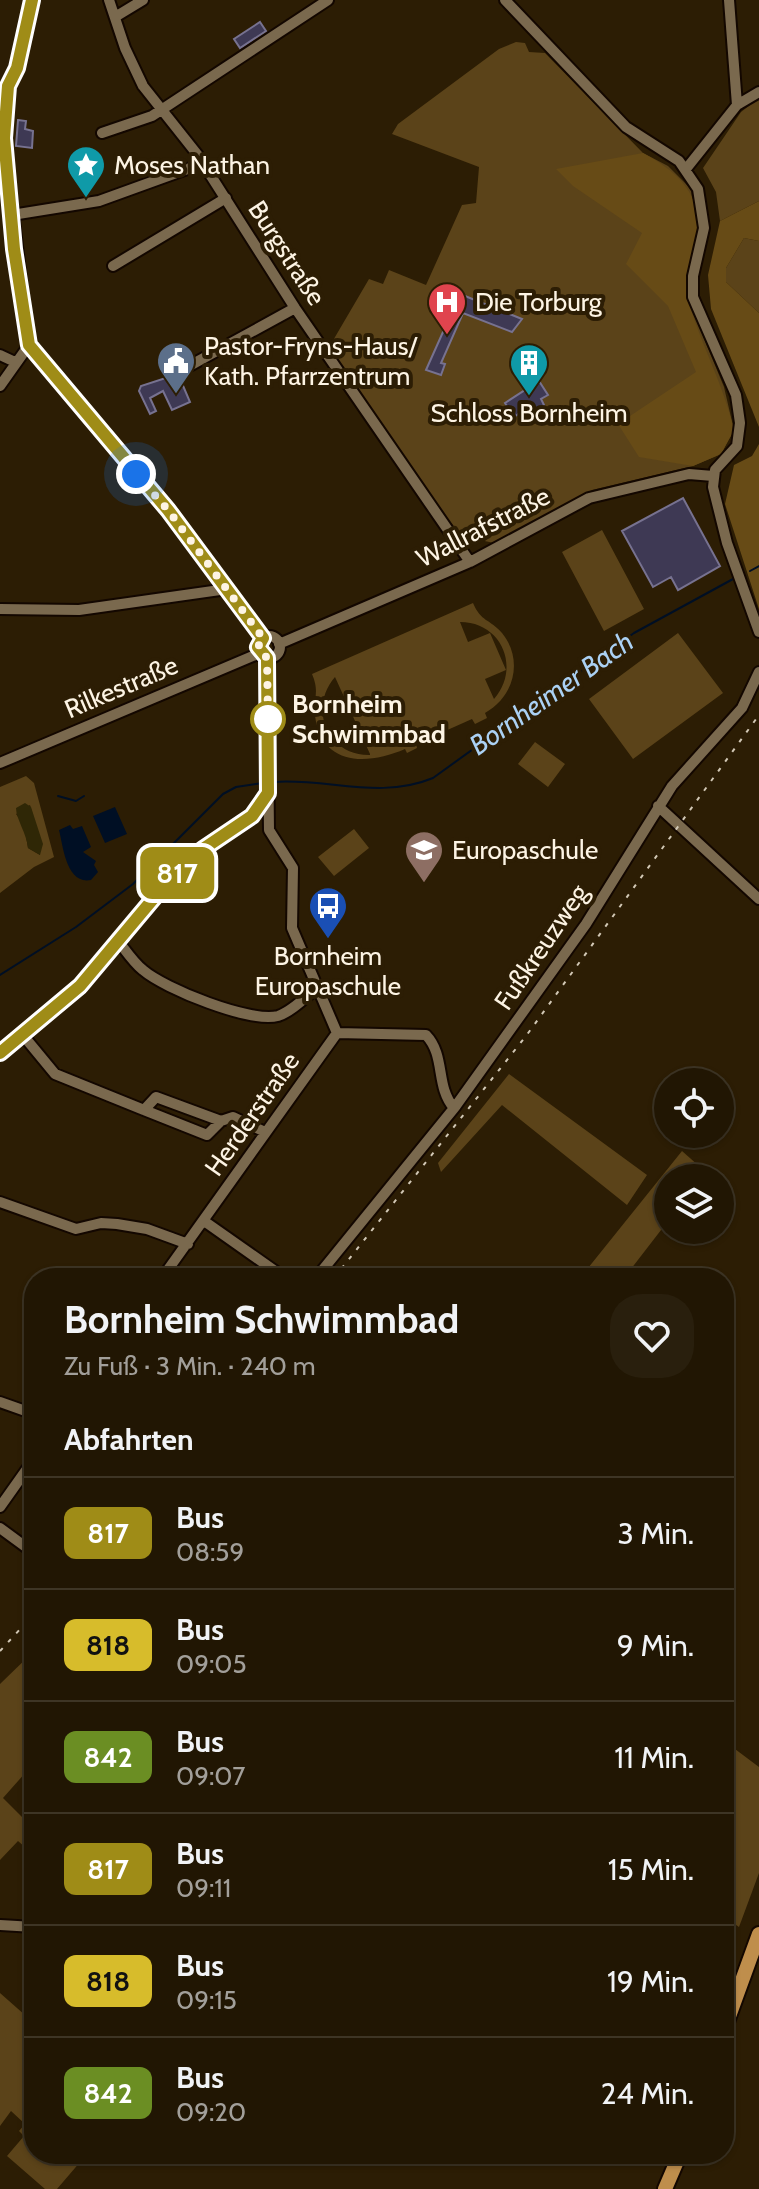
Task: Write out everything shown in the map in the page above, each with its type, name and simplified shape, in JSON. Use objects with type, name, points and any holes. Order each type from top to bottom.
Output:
[{"type":"main road","points":[[734,2003],[759,1934]]},
{"type":"main road","points":[[665,2189],[676,2164]]},
{"type":"street","points":[[33,0],[17,68],[4,84],[4,138],[29,345],[168,510],[263,638]]},
{"type":"street","name":"Burgstraße","points":[[109,0],[133,67],[160,111],[204,163],[295,308],[470,562]]},
{"type":"street","points":[[115,17],[143,0]]},
{"type":"street","points":[[102,133],[160,111],[328,0]]},
{"type":"street","points":[[505,0],[626,127],[677,159],[700,196],[704,219],[702,245],[693,276],[693,297],[736,395],[740,423],[737,446],[718,465],[713,476],[727,543],[759,632]]},
{"type":"street","points":[[729,0],[737,105]]},
{"type":"street","points":[[686,169],[737,105],[759,92]]},
{"type":"street","points":[[12,215],[99,201],[204,163]]},
{"type":"street","points":[[113,266],[226,198]]},
{"type":"street","points":[[191,365],[295,308]]},
{"type":"street","points":[[0,386],[29,345]]},
{"type":"street","points":[[0,355],[15,362]]},
{"type":"street","name":"Wallrafstraße","points":[[279,644],[470,562],[589,498],[689,474],[713,476]]},
{"type":"street","points":[[0,609],[79,610],[227,589]]},
{"type":"street","points":[[263,638],[272,637],[279,644],[277,654],[263,655]]},
{"type":"street","points":[[263,638],[258,647],[263,655],[271,837]]},
{"type":"street","name":"Rilkestraße","points":[[0,763],[263,655]]},
{"type":"street","name":"Fußkreuzweg","points":[[324,1268],[454,1108],[586,924],[658,806],[690,762],[742,708],[759,672]]},
{"type":"street","points":[[0,1053],[80,986],[169,880],[203,849],[252,816],[268,792]]},
{"type":"street","points":[[658,806],[759,899]]},
{"type":"street","points":[[252,816],[293,868],[290,919],[337,1033],[426,1035],[438,1055],[443,1090],[454,1108]]},
{"type":"street","points":[[119,942],[141,969],[156,979],[188,994],[263,1018],[281,1016],[318,987]]},
{"type":"street","name":"Herderstraße","points":[[170,1268],[337,1033]]},
{"type":"street","points":[[22,1034],[55,1074],[144,1110],[207,1135],[221,1121],[233,1117],[265,1132]]},
{"type":"street","points":[[144,1110],[156,1097],[221,1121]]},
{"type":"street","points":[[0,1202],[76,1229],[101,1223],[117,1224],[147,1229],[188,1244]]},
{"type":"street","points":[[204,1221],[271,1268]]},
{"type":"street","points":[[0,1402],[24,1410]]},
{"type":"street","points":[[0,1507],[24,1473]]},
{"type":"street","points":[[0,1528],[24,1546]]},
{"type":"street","points":[[0,1925],[24,1926]]},
{"type":"shaded area","points":[[516,42],[525,43],[529,52],[545,53],[643,153],[668,166],[691,189],[696,243],[686,271],[688,300],[724,387],[734,430],[721,454],[693,466],[592,490],[494,543],[461,536],[399,455],[328,349],[369,279],[383,284],[389,270],[426,285],[462,205],[476,203],[479,167],[392,134],[398,124],[499,49]]},
{"type":"shaded area","points":[[759,98],[759,201],[720,221],[716,192],[703,168],[741,112]]},
{"type":"shaded area","points":[[643,153],[679,178],[693,200],[698,227],[687,295],[734,430],[721,454],[693,466],[639,457],[618,424],[696,372],[668,306],[626,264],[642,233],[573,186],[556,169]]},
{"type":"shaded area","points":[[759,201],[759,241],[744,238],[726,268],[726,282],[759,313],[759,427],[711,309],[708,275],[720,221]]},
{"type":"shaded area","points":[[744,238],[759,241],[759,313],[726,282],[726,268]]},
{"type":"shaded area","points":[[759,444],[759,609],[725,504],[734,465],[752,456]]},
{"type":"shaded area","points":[[602,530],[644,609],[604,631],[562,552]]},
{"type":"shaded area","points":[[473,603],[479,614],[502,633],[513,655],[513,677],[509,688],[503,698],[485,713],[487,718],[475,724],[472,719],[416,744],[417,748],[407,753],[405,749],[376,758],[349,758],[327,745],[319,733],[315,716],[312,674]],"holes":[[[460,622],[487,630],[496,638],[503,649],[506,670],[490,633],[468,642]],[[506,670],[502,687],[494,699],[485,679]],[[335,677],[370,754],[343,748],[326,728],[323,702]]]},
{"type":"shaded area","points":[[678,633],[723,693],[633,759],[589,699]]},
{"type":"shaded area","points":[[535,742],[565,764],[548,787],[518,764]]},
{"type":"shaded area","points":[[26,776],[34,783],[54,857],[34,867],[0,893],[0,787]],"holes":[[[30,805],[40,841],[40,855],[28,848],[24,825],[16,814]]]},
{"type":"shaded area","points":[[354,829],[369,848],[334,876],[318,857]]},
{"type":"shaded area","points":[[509,1074],[647,1175],[627,1205],[502,1105],[441,1172],[438,1163]]},
{"type":"shaded area","points":[[682,1151],[697,1164],[672,1164]]},
{"type":"shaded area","points":[[654,1186],[654,1239],[632,1268],[588,1268]]},
{"type":"shaded area","points":[[24,1661],[24,1774],[3,1798],[24,1819],[24,1846],[18,1841],[0,1860],[0,1684]]},
{"type":"shaded area","points":[[734,1750],[759,1767],[759,1873],[739,1927],[734,1924]]},
{"type":"shaded area","points":[[0,1993],[24,2014],[24,2123],[11,2111],[0,2126]]},
{"type":"shaded area","points":[[24,2136],[24,2164],[78,2164],[57,2189],[45,2189],[7,2156]]},
{"type":"sand","points":[[25,803],[31,807],[43,844],[40,855],[28,848],[18,817],[16,808]]},
{"type":"water","points":[[115,807],[127,834],[105,843],[93,816]]},
{"type":"water","points":[[70,825],[73,829],[82,826],[91,847],[83,852],[96,861],[94,865],[98,872],[91,880],[76,876],[67,862],[59,830]]},
{"type":"building","points":[[260,22],[266,31],[240,48],[234,39]]},
{"type":"building","points":[[18,120],[26,121],[25,129],[33,131],[32,148],[16,146]]},
{"type":"building","name":"Die Torburg","points":[[460,294],[522,319],[512,332],[463,313],[441,363],[445,364],[441,375],[426,370]]},
{"type":"building","name":"Pastor-Fryns-Haus/ Kath. Pfarrzentrum","points":[[178,374],[190,402],[172,410],[163,391],[150,398],[156,411],[150,414],[139,391],[141,386]]},
{"type":"building","name":"Schloss Bornheim","points":[[539,381],[548,395],[541,399],[544,405],[528,416],[524,410],[514,417],[505,403]]},
{"type":"building","points":[[683,498],[720,566],[678,590],[671,577],[653,587],[622,531]]},
{"type":"waterway","name":"Bornheimer Bach","points":[[750,571],[759,566]]},
{"type":"waterway","name":"Bornheimer Bach","points":[[274,782],[374,788],[413,784],[433,778],[634,633],[733,579]]},
{"type":"waterway","name":"Bornheimer Bach","points":[[0,975],[76,927],[133,884],[223,794],[236,787],[263,783]]},
{"type":"waterway","points":[[58,796],[76,801],[84,796]]},
{"type":"railway","points":[[342,1268],[526,1036],[759,715]]},
{"type":"railway","points":[[0,1651],[24,1625]]},
{"type":"bus line","name":"817","points":[[0,1053],[80,986],[169,880],[203,849],[252,816],[268,793],[270,772],[267,658],[258,647],[263,638],[168,510],[120,457],[29,345],[14,249],[4,138],[8,86],[17,68],[32,0]]},
{"type":"place","name":"Moses Nathan","points":[[86,199]]},
{"type":"place","name":"Die Torburg","points":[[447,336]]},
{"type":"place","name":"Pastor-Fryns-Haus/ Kath. Pfarrzentrum","points":[[176,395]]},
{"type":"place","name":"Schloss Bornheim","points":[[529,397]]},
{"type":"place","name":"Bornheim Schwimmbad","points":[[268,719]]},
{"type":"place","name":"Europaschule","points":[[424,884]]},
{"type":"place","name":"Bornheim Europaschule","points":[[328,940]]},
{"type":"route","points":[[136,474],[168,510],[263,638],[258,647],[267,658],[268,719]]}]
